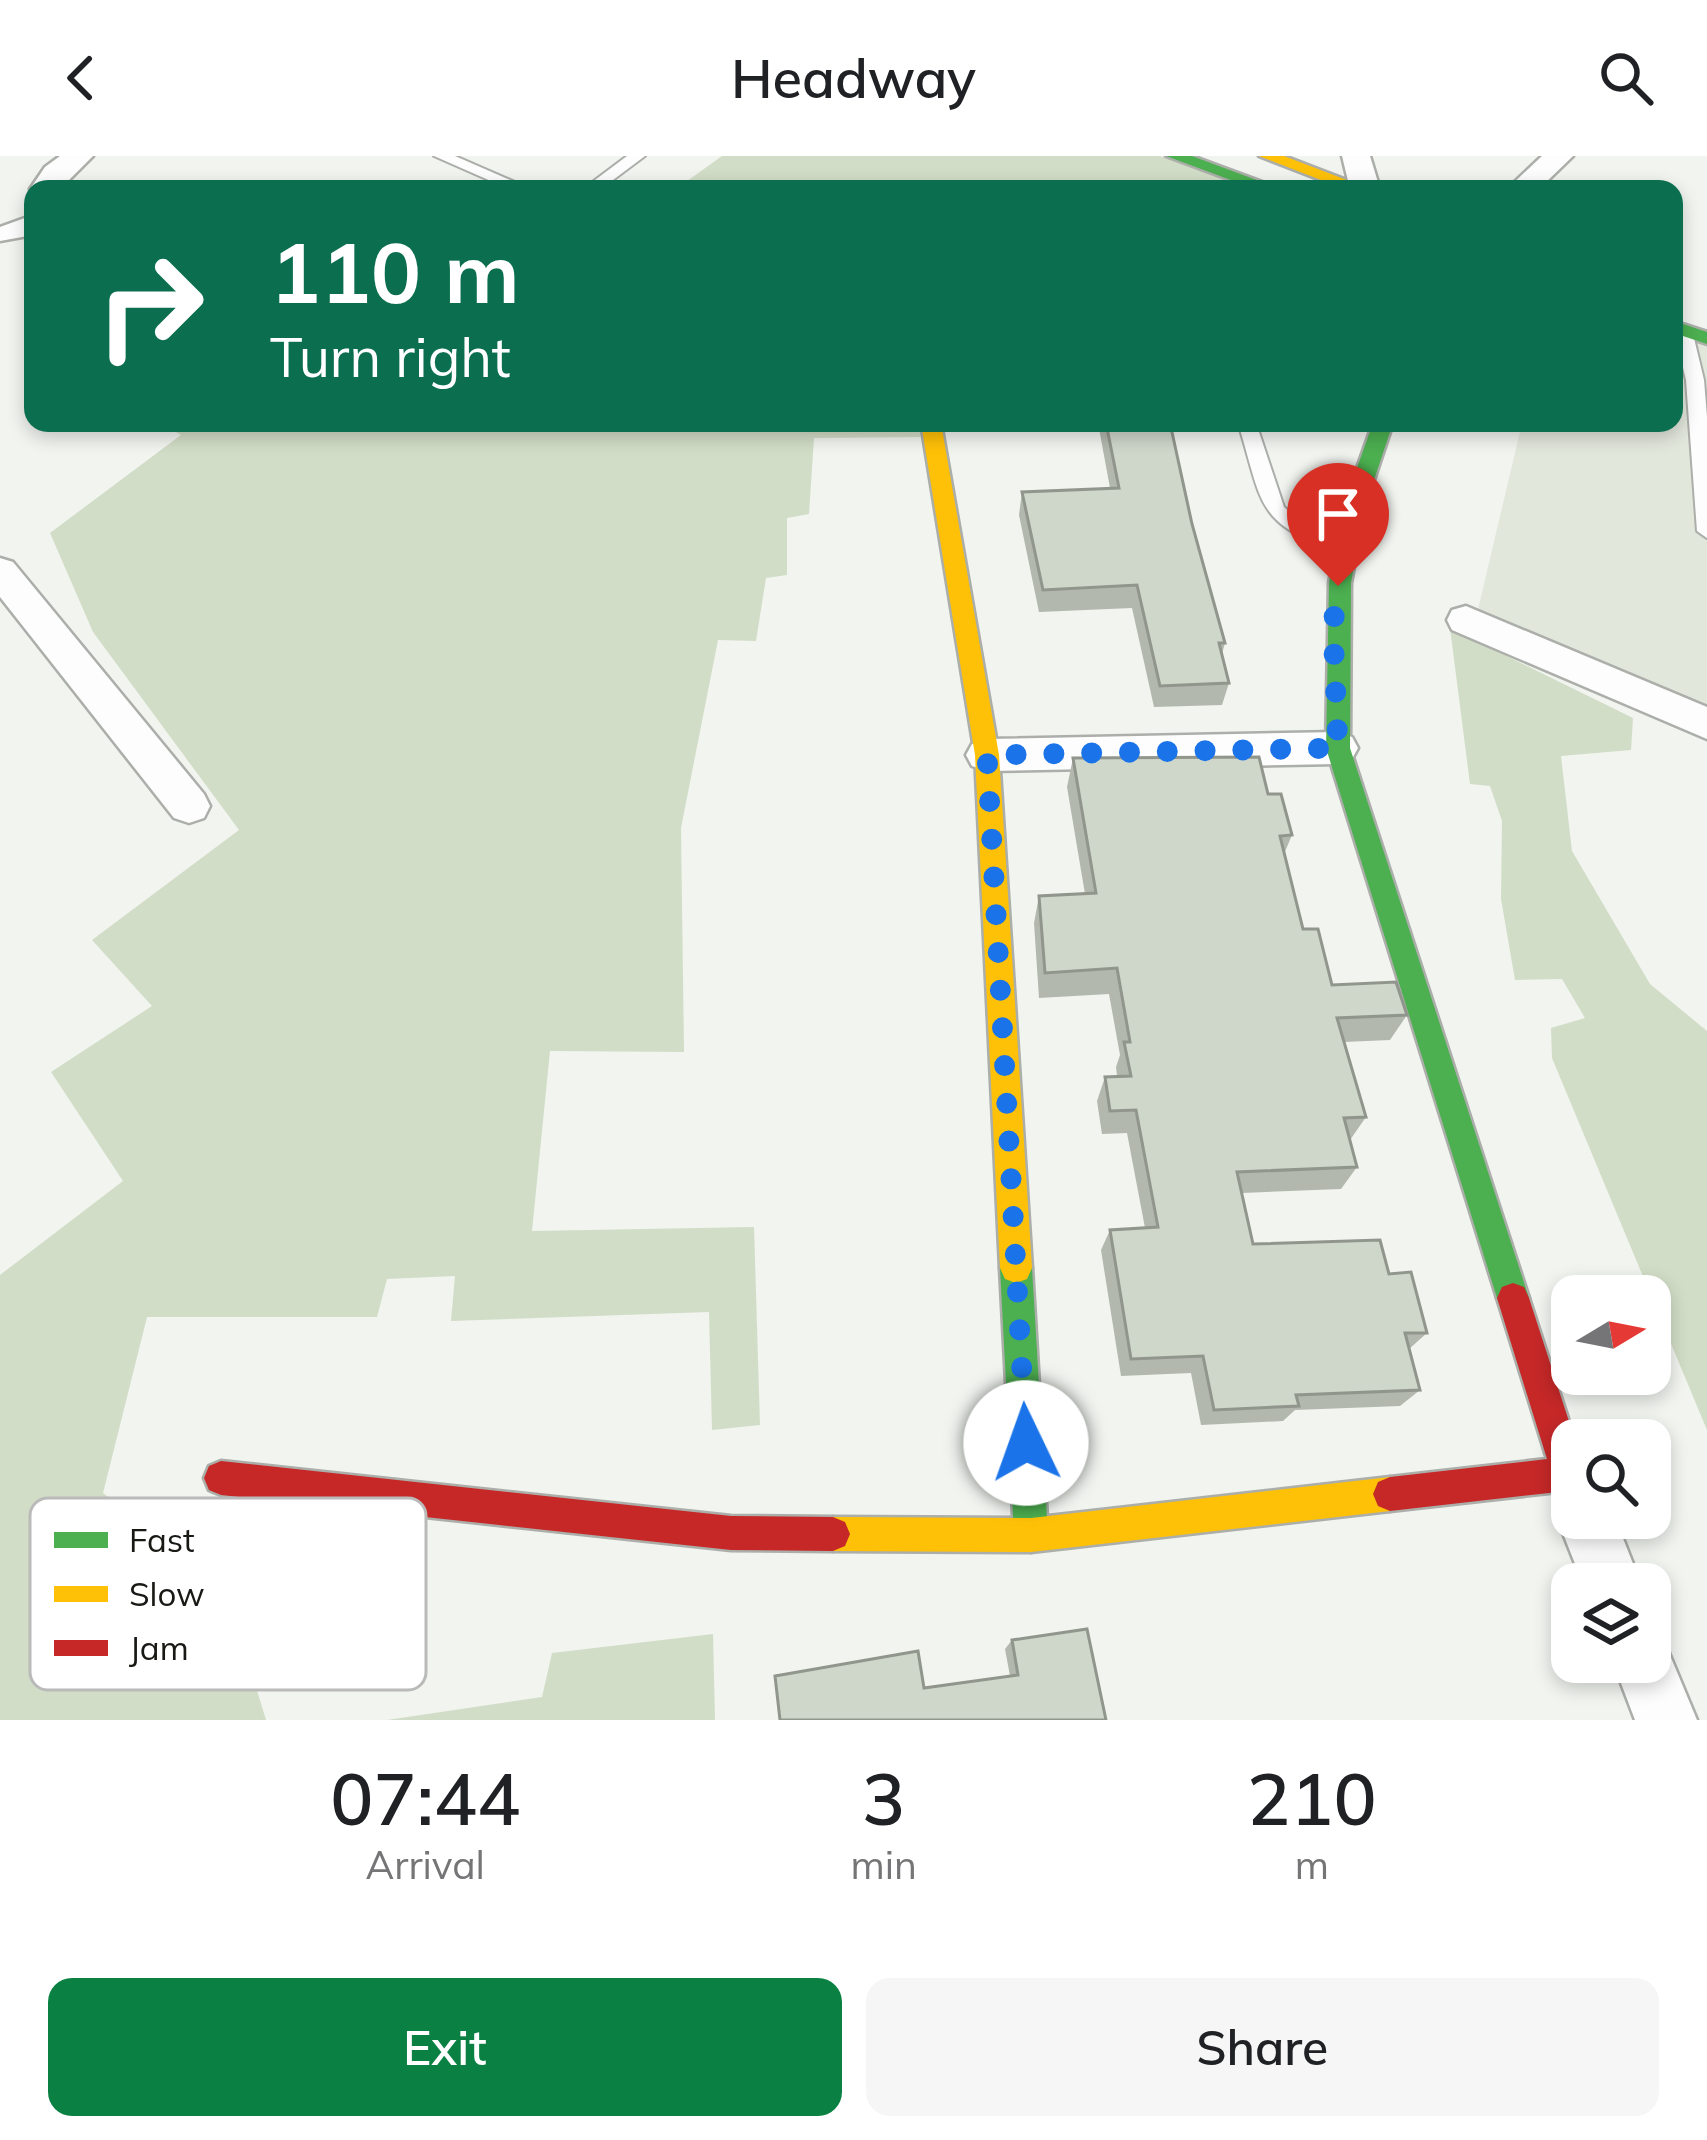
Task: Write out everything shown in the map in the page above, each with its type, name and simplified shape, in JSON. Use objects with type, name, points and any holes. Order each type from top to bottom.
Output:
[{"type":"main road","points":[[1175,156],[1246,180]]},
{"type":"main road","points":[[1268,156],[1337,180]]},
{"type":"main road","points":[[933,432],[987,755],[1031,1534]]},
{"type":"main road","points":[[1380,432],[1342,545],[1333,626],[1338,748],[1552,1419]]},
{"type":"main road","points":[[221,1478],[410,1498]]},
{"type":"main road","points":[[426,1500],[731,1532],[1031,1534],[1551,1494]]},
{"type":"street","points":[[51,180],[79,156]]},
{"type":"street","points":[[1532,180],[1559,156]]},
{"type":"street","points":[[0,571],[189,806]]},
{"type":"street","points":[[1466,620],[1707,724]]},
{"type":"street","points":[[987,755],[1338,748]]},
{"type":"street","points":[[1651,1683],[1666,1720]]},
{"type":"lane","points":[[442,156],[501,180]]},
{"type":"lane","points":[[608,156],[632,160]]},
{"type":"lane","points":[[604,180],[632,160]]},
{"type":"lane","points":[[1688,331],[1701,382],[1707,531]]},
{"type":"lane","points":[[1250,432],[1284,522],[1342,545]]},
{"type":"shaded area","points":[[1683,334],[1707,342],[1707,710],[1476,618],[1520,432],[1683,432]]},
{"type":"green space","points":[[722,156],[1160,156],[1227,180],[689,180]]},
{"type":"green space","points":[[176,432],[926,432],[925,437],[814,438],[809,514],[787,518],[787,575],[766,578],[756,641],[718,640],[681,828],[684,1052],[550,1051],[532,1231],[754,1227],[760,1425],[712,1430],[709,1312],[451,1321],[455,1276],[387,1279],[377,1317],[147,1317],[103,1493],[109,1498],[30,1498],[30,1690],[257,1690],[266,1720],[0,1720],[0,1275],[123,1181],[51,1072],[152,1006],[92,940],[239,830],[93,632],[50,533],[181,435]]},
{"type":"green space","points":[[1450,628],[1633,718],[1631,750],[1561,756],[1572,851],[1650,984],[1707,1031],[1707,1430],[1671,1344],[1671,1275],[1642,1275],[1552,1058],[1551,1028],[1585,1018],[1562,979],[1515,980],[1501,899],[1502,821],[1490,786],[1470,784]]},
{"type":"green space","points":[[713,1634],[715,1720],[387,1720],[542,1697],[552,1653]]},
{"type":"building","points":[[1108,432],[1172,432],[1225,643],[1219,643],[1229,683],[1160,686],[1137,585],[1043,590],[1022,492],[1119,488]]},
{"type":"building","points":[[1259,757],[1268,794],[1281,794],[1292,835],[1280,836],[1303,929],[1318,929],[1332,985],[1396,982],[1407,1015],[1337,1018],[1366,1117],[1344,1118],[1357,1167],[1237,1172],[1253,1244],[1380,1240],[1389,1274],[1411,1272],[1427,1333],[1405,1333],[1420,1390],[1296,1395],[1299,1406],[1214,1410],[1203,1356],[1131,1359],[1110,1230],[1158,1227],[1136,1110],[1110,1111],[1105,1077],[1131,1076],[1117,968],[1045,973],[1039,896],[1096,893],[1073,758]]},
{"type":"building","points":[[1087,1629],[1106,1720],[780,1720],[775,1676],[918,1651],[924,1688],[1018,1675],[1012,1640]]},
{"type":"traffic: fast","points":[[1175,156],[1246,180]]},
{"type":"traffic: fast","points":[[1683,330],[1707,338]]},
{"type":"traffic: fast","points":[[1380,432],[1354,507],[1340,583],[1338,748],[1513,1298]]},
{"type":"traffic: fast","points":[[1016,1268],[1031,1535]]},
{"type":"traffic: slow","points":[[1268,156],[1336,180]]},
{"type":"traffic: slow","points":[[933,432],[987,755],[1016,1268]]},
{"type":"traffic: slow","points":[[833,1534],[1031,1535],[1390,1494]]},
{"type":"traffic: jam","points":[[1513,1298],[1551,1419]]},
{"type":"traffic: jam","points":[[1390,1494],[1551,1476]]},
{"type":"traffic: jam","points":[[221,1478],[406,1498]]},
{"type":"traffic: jam","points":[[426,1500],[731,1533],[833,1534]]},
{"type":"route","points":[[1026,1443],[987,755],[1338,748],[1333,626],[1338,586]]}]
